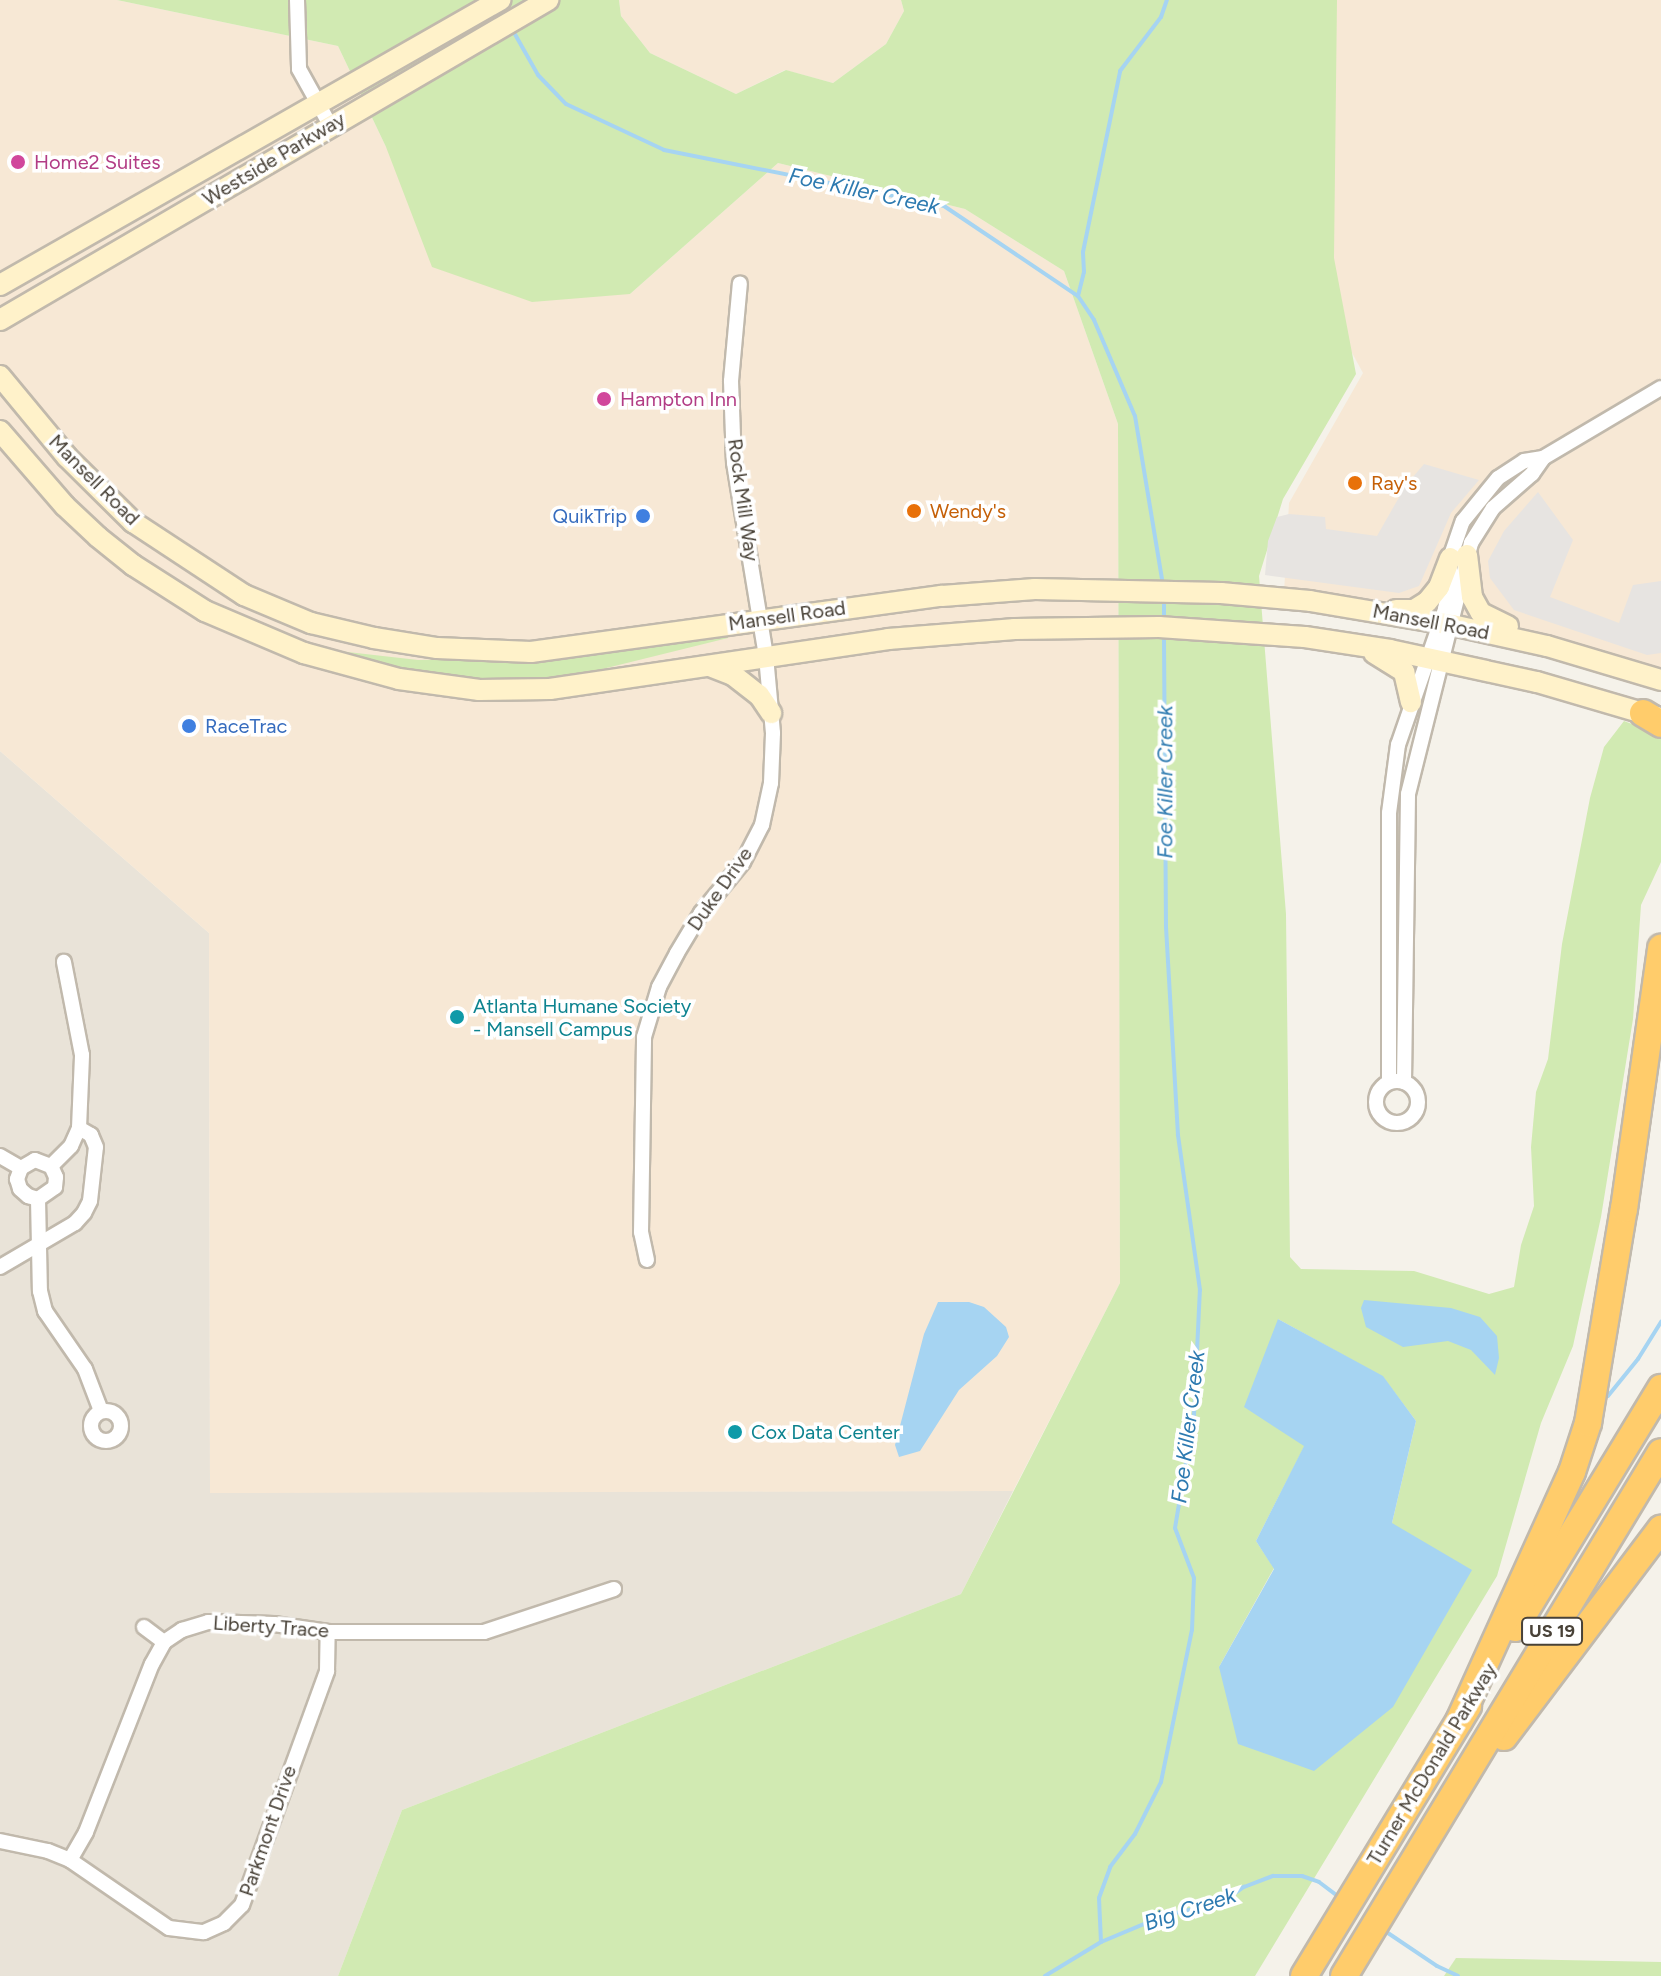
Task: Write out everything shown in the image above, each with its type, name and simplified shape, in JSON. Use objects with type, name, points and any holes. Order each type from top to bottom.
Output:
[{"type":"highway","points":[[1459,1721],[1572,1472],[1588,1423],[1620,1238],[1661,948]]},
{"type":"highway","name":"Turner McDonald Parkway","points":[[1304,1976],[1661,1388]]},
{"type":"highway","name":"Turner McDonald Parkway","points":[[1347,1970],[1661,1452]]},
{"type":"highway","points":[[1444,1811],[1546,1685],[1661,1529]]},
{"type":"main road","name":"Westside Parkway","points":[[0,285],[500,0]]},
{"type":"main road","name":"Westside Parkway","points":[[0,320],[544,2]]},
{"type":"main road","name":"Mansell Road","points":[[0,376],[67,457],[133,522],[244,595],[311,623],[437,648],[531,652],[942,596],[1035,589],[1099,589],[1221,593],[1355,608],[1446,624],[1577,654],[1661,680]]},
{"type":"main road","name":"Mansell Road","points":[[0,431],[65,506],[133,565],[205,611],[316,657],[399,679],[479,690],[591,684],[888,639],[1100,626],[1218,630],[1348,643],[1537,682],[1655,719]]},
{"type":"main road","points":[[1355,608],[1414,610],[1439,587],[1459,556]]},
{"type":"main road","points":[[1459,556],[1472,597],[1486,618],[1554,638],[1577,654]]},
{"type":"main road","points":[[1348,643],[1396,663],[1410,684],[1411,702]]},
{"type":"main road","points":[[709,666],[733,675],[759,695],[771,713]]},
{"type":"street","points":[[297,0],[299,69],[330,125]]},
{"type":"street","name":"Rock Mill Way","points":[[740,283],[731,381],[734,463],[766,656]]},
{"type":"street","points":[[1404,1082],[1408,794],[1434,659],[1446,624],[1450,585],[1459,556],[1463,521],[1478,499],[1513,468],[1524,461],[1543,458],[1661,388]]},
{"type":"street","points":[[1459,556],[1493,508],[1532,474],[1543,458]]},
{"type":"street","points":[[1478,499],[1493,508]]},
{"type":"street","name":"Duke Drive","points":[[647,1260],[641,1218],[644,1037],[659,987],[677,953],[701,913],[743,862],[762,825],[771,783],[771,713],[766,656]]},
{"type":"street","points":[[1389,1082],[1404,1082],[1412,1087],[1418,1102],[1412,1116],[1400,1123],[1386,1120],[1377,1110],[1377,1094],[1389,1082],[1390,792],[1411,702],[1434,659]]},
{"type":"street","points":[[51,1166],[71,1146],[79,1128],[82,1055],[64,962]]},
{"type":"street","points":[[0,1267],[75,1223],[90,1201],[96,1147],[91,1135],[79,1128]]},
{"type":"street","points":[[0,1156],[21,1168]]},
{"type":"street","points":[[35,1160],[51,1166],[56,1177],[55,1187],[38,1199],[20,1189],[17,1179],[21,1168],[35,1160]]},
{"type":"street","points":[[38,1199],[45,1311],[85,1369],[101,1411]]},
{"type":"street","name":"Liberty Trace","points":[[164,1642],[182,1630],[208,1622],[274,1624],[328,1632],[484,1632],[614,1589]]},
{"type":"street","points":[[70,1860],[86,1832],[164,1642],[144,1627]]},
{"type":"street","name":"Parkmont Drive","points":[[0,1841],[48,1851],[70,1860],[169,1928],[204,1932],[224,1923],[242,1905],[327,1671],[328,1632]]},
{"type":"shaded area","points":[[0,0],[117,0],[338,46],[386,147],[630,294],[778,163],[965,209],[1064,271],[1118,424],[1120,1283],[1013,1491],[210,1493],[209,933],[0,751]]},
{"type":"shaded area","points":[[619,0],[901,0],[904,11],[886,44],[833,83],[785,70],[736,94],[650,53],[621,16]]},
{"type":"shaded area","points":[[1323,0],[1661,0],[1661,669],[1284,593],[1289,503],[1363,373],[1314,283]]},
{"type":"shaded area","points":[[1424,464],[1479,480],[1451,513],[1419,586],[1399,593],[1265,575],[1268,541],[1277,517],[1289,514],[1325,517],[1326,529],[1377,536],[1406,485]]},
{"type":"shaded area","points":[[1538,492],[1573,540],[1550,597],[1619,623],[1633,585],[1661,581],[1661,653],[1647,655],[1514,610],[1490,578],[1488,561],[1504,531]]},
{"type":"shaded area","points":[[0,751],[209,933],[210,1492],[1013,1491],[961,1594],[402,1810],[338,1976],[0,1976]]},
{"type":"green space","points":[[117,0],[619,0],[621,16],[650,53],[736,94],[786,70],[833,83],[886,44],[904,11],[901,0],[1337,0],[1334,258],[1356,374],[1283,499],[1259,576],[1286,914],[1290,1257],[1301,1269],[1414,1271],[1489,1294],[1514,1287],[1521,1245],[1534,1206],[1531,1147],[1536,1092],[1548,1059],[1562,944],[1590,798],[1604,747],[1624,721],[1661,735],[1661,862],[1641,905],[1633,1019],[1601,1217],[1573,1346],[1541,1423],[1497,1576],[1255,1976],[338,1976],[402,1810],[961,1594],[1120,1283],[1118,424],[1064,271],[965,209],[778,163],[630,294],[532,302],[432,267],[386,147],[338,46]],"holes":[[[1278,1319],[1383,1377],[1416,1421],[1392,1523],[1219,1667],[1274,1568],[1256,1541],[1305,1445]]]},
{"type":"green space","points":[[728,635],[728,638],[562,679],[535,681],[460,682],[419,675],[330,650],[418,660],[479,659]]},
{"type":"green space","points":[[1456,1958],[1661,1962],[1661,1976],[1444,1976]]},
{"type":"water","points":[[1364,1300],[1451,1308],[1480,1317],[1497,1336],[1499,1358],[1495,1375],[1471,1350],[1448,1341],[1403,1347],[1366,1327],[1361,1308]]},
{"type":"water","points":[[938,1302],[969,1302],[984,1307],[1006,1327],[1009,1337],[997,1356],[959,1390],[920,1451],[899,1457],[895,1445],[924,1334]]},
{"type":"water","points":[[1278,1319],[1383,1376],[1416,1421],[1392,1523],[1472,1570],[1393,1707],[1314,1771],[1238,1744],[1219,1667],[1274,1569],[1256,1541],[1304,1446],[1244,1407]]},
{"type":"waterway","points":[[1078,296],[1084,272],[1083,252],[1120,71],[1161,17],[1167,0]]},
{"type":"waterway","name":"Foe Killer Creek","points":[[512,29],[538,75],[566,104],[664,150],[944,206],[1078,296],[1094,320],[1135,416],[1163,586]]},
{"type":"waterway","name":"Foe Killer Creek","points":[[1164,599],[1164,622]]},
{"type":"waterway","name":"Foe Killer Creek","points":[[1101,1942],[1099,1898],[1110,1867],[1135,1834],[1161,1782],[1192,1630],[1194,1578],[1175,1528],[1194,1415],[1200,1290],[1178,1135],[1166,927],[1164,635]]},
{"type":"waterway","points":[[1608,1396],[1638,1359],[1661,1322]]},
{"type":"waterway","name":"Big Creek","points":[[1045,1976],[1101,1942],[1163,1916],[1223,1902],[1244,1887],[1273,1876],[1302,1876],[1319,1882],[1340,1898]]},
{"type":"waterway","name":"Big Creek","points":[[1382,1929],[1437,1966],[1458,1976]]},
{"type":"place","name":"Home2 Suites","points":[[18,162]]},
{"type":"place","name":"Hampton Inn","points":[[604,399]]},
{"type":"place","name":"Ray's","points":[[1355,483]]},
{"type":"place","name":"Wendy's","points":[[914,511]]},
{"type":"place","name":"QuikTrip","points":[[643,516]]},
{"type":"place","name":"RaceTrac","points":[[189,726]]},
{"type":"place","name":"Atlanta Humane Society - Mansell Campus","points":[[457,1017]]},
{"type":"place","name":"Cox Data Center","points":[[735,1432]]}]
